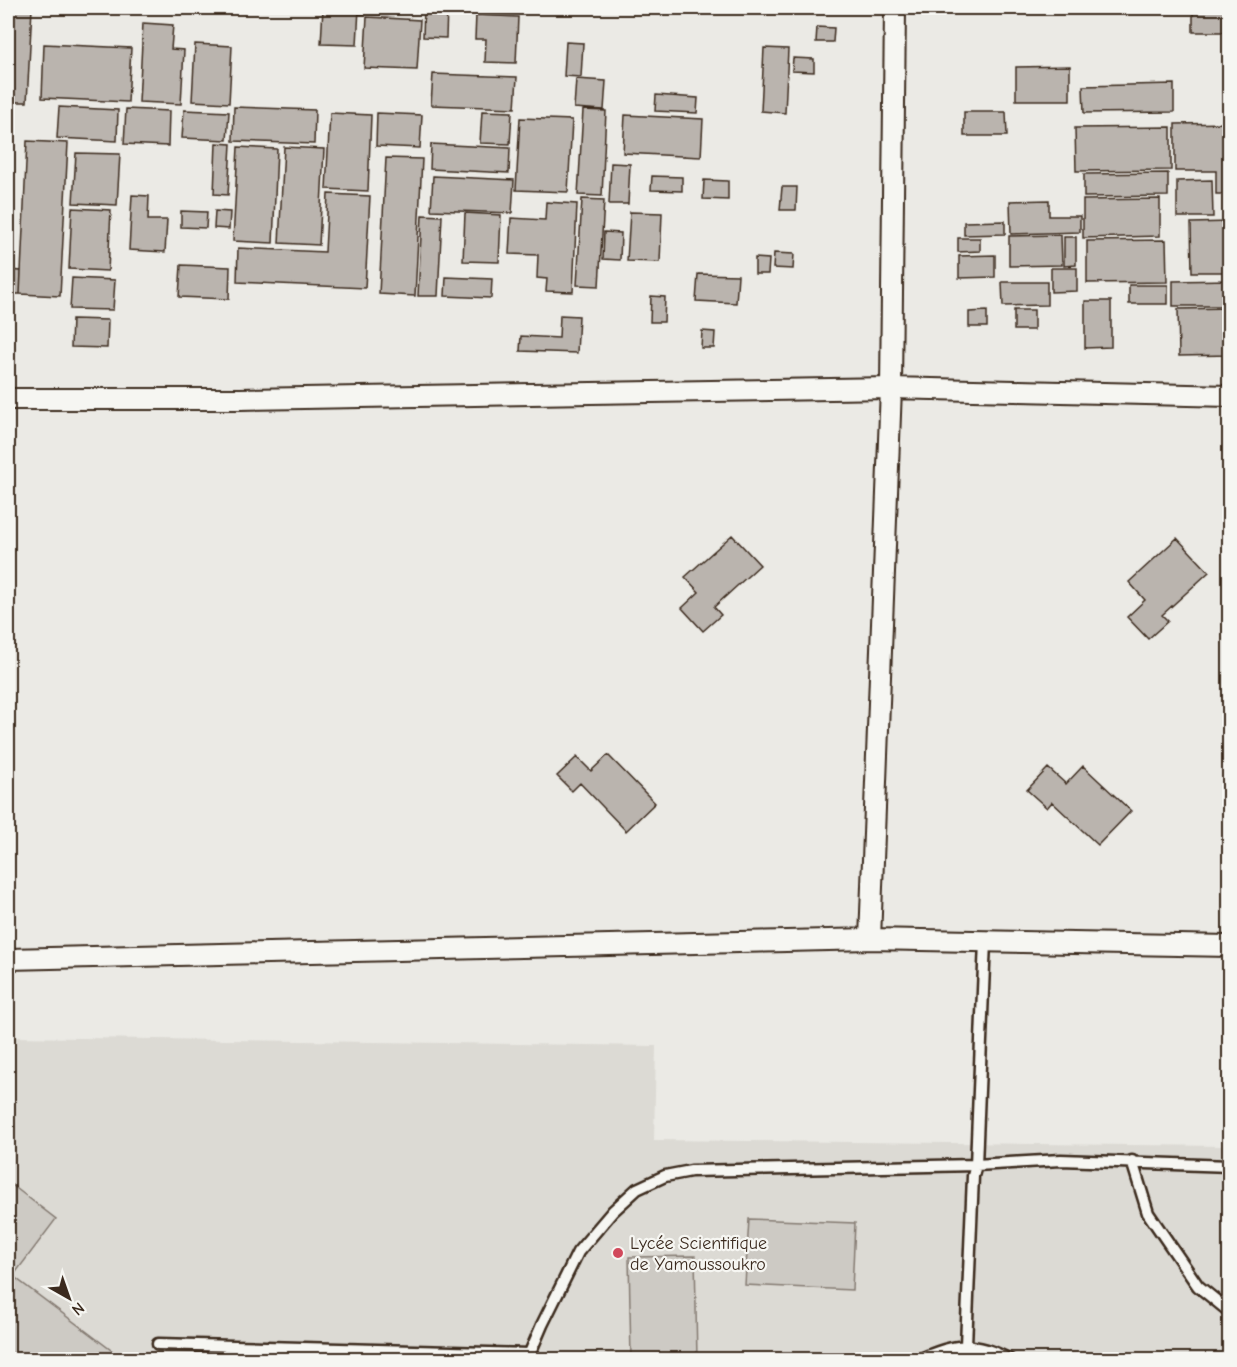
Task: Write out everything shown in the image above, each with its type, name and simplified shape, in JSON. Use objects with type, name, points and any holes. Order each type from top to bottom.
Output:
[{"type":"street","points":[[870,939],[891,388],[895,8]]},
{"type":"street","points":[[8,399],[252,399],[891,388],[1230,396]]},
{"type":"street","points":[[8,959],[870,939],[1230,946]]},
{"type":"lane","points":[[966,1345],[985,941]]},
{"type":"lane","points":[[158,1344],[528,1357],[578,1252],[613,1211],[637,1190],[665,1176],[691,1171],[976,1165],[1061,1160],[1230,1166]]},
{"type":"lane","points":[[1132,1161],[1148,1213],[1198,1286],[1230,1312]]},
{"type":"lane","points":[[919,1359],[941,1349],[966,1345],[992,1350],[1010,1359]]},
{"type":"shaded area","name":"Lycée Scientifique de Yamoussoukro","points":[[8,1037],[656,1046],[654,1140],[1229,1146],[1229,1359],[8,1360]]},
{"type":"shaded area","points":[[8,1182],[56,1219],[13,1276],[123,1359],[8,1359]]},
{"type":"shaded area","points":[[749,1219],[855,1223],[852,1290],[745,1285]]},
{"type":"shaded area","points":[[695,1256],[697,1359],[631,1359],[629,1257]]},
{"type":"building","points":[[8,8],[32,8],[27,102],[8,102]]},
{"type":"building","points":[[323,8],[359,8],[357,45],[321,44]]},
{"type":"building","points":[[360,8],[388,8],[388,15],[360,14]]},
{"type":"building","points":[[424,8],[447,8],[446,38],[423,37]]},
{"type":"building","points":[[473,8],[517,8],[516,13],[473,12]]},
{"type":"building","points":[[1193,8],[1230,8],[1230,32],[1193,32]]},
{"type":"building","points":[[476,15],[518,17],[516,63],[485,62],[486,39],[475,39]]},
{"type":"building","points":[[367,17],[420,20],[417,70],[364,68]]},
{"type":"building","points":[[143,23],[173,25],[171,49],[184,50],[181,104],[139,102]]},
{"type":"building","points":[[817,27],[834,28],[833,42],[816,42]]},
{"type":"building","points":[[566,42],[583,43],[581,77],[564,76]]},
{"type":"building","points":[[44,44],[131,48],[128,102],[42,98]]},
{"type":"building","points":[[195,44],[232,46],[229,103],[192,101]]},
{"type":"building","points":[[764,48],[788,49],[785,113],[761,111]]},
{"type":"building","points":[[793,58],[814,59],[814,72],[792,71]]},
{"type":"building","points":[[1070,66],[1070,100],[1016,100],[1016,67]]},
{"type":"building","points":[[433,74],[517,77],[515,108],[431,105]]},
{"type":"building","points":[[576,79],[606,81],[604,110],[574,108]]},
{"type":"building","points":[[1174,84],[1174,112],[1084,113],[1083,86]]},
{"type":"building","points":[[656,95],[698,98],[697,113],[655,111]]},
{"type":"building","points":[[59,107],[118,110],[117,141],[57,138]]},
{"type":"building","points":[[234,107],[315,110],[314,144],[233,141]]},
{"type":"building","points":[[126,109],[169,111],[168,146],[124,144]]},
{"type":"building","points":[[184,110],[229,112],[227,140],[182,138]]},
{"type":"building","points":[[583,110],[606,111],[602,196],[578,195]]},
{"type":"building","points":[[482,111],[512,112],[510,144],[480,143]]},
{"type":"building","points":[[964,112],[1006,112],[1007,136],[964,136]]},
{"type":"building","points":[[330,113],[371,115],[368,191],[326,189]]},
{"type":"building","points":[[377,113],[422,115],[420,148],[376,146]]},
{"type":"building","points":[[625,115],[703,119],[701,157],[623,153]]},
{"type":"building","points":[[520,118],[572,120],[568,192],[516,190]]},
{"type":"building","points":[[1230,123],[1230,194],[1216,194],[1216,171],[1175,171],[1175,124]]},
{"type":"building","points":[[1171,127],[1171,170],[1076,171],[1075,128]]},
{"type":"building","points":[[27,141],[68,143],[60,296],[20,294]]},
{"type":"building","points":[[216,143],[231,144],[228,195],[214,194]]},
{"type":"building","points":[[431,144],[510,148],[509,173],[430,169]]},
{"type":"building","points":[[238,147],[277,149],[273,243],[233,241]]},
{"type":"building","points":[[284,147],[324,149],[319,245],[279,243]]},
{"type":"building","points":[[76,153],[120,154],[117,205],[73,203]]},
{"type":"building","points":[[386,158],[422,159],[415,296],[379,294]]},
{"type":"building","points":[[611,163],[630,164],[628,204],[609,204]]},
{"type":"building","points":[[1168,173],[1168,196],[1084,197],[1084,174]]},
{"type":"building","points":[[433,176],[514,180],[512,213],[431,210]]},
{"type":"building","points":[[652,176],[682,177],[682,191],[651,190]]},
{"type":"building","points":[[704,180],[728,181],[728,200],[703,199]]},
{"type":"building","points":[[1212,180],[1213,217],[1177,217],[1177,181]]},
{"type":"building","points":[[782,187],[797,187],[796,210],[780,210]]},
{"type":"building","points":[[328,194],[370,196],[365,288],[237,282],[238,248],[325,252]]},
{"type":"building","points":[[132,195],[149,196],[148,220],[167,220],[165,252],[129,250]]},
{"type":"building","points":[[582,199],[604,200],[599,286],[577,285]]},
{"type":"building","points":[[1160,199],[1160,236],[1083,238],[1083,200]]},
{"type":"building","points":[[1049,200],[1049,216],[1080,216],[1080,232],[1011,234],[1010,201]]},
{"type":"building","points":[[546,202],[577,204],[573,292],[546,291],[547,279],[537,278],[538,255],[509,254],[511,218],[545,220]]},
{"type":"building","points":[[72,208],[111,210],[108,271],[69,269]]},
{"type":"building","points":[[181,211],[207,212],[206,228],[181,227]]},
{"type":"building","points":[[215,211],[230,212],[229,229],[214,228]]},
{"type":"building","points":[[630,212],[662,213],[660,262],[627,261]]},
{"type":"building","points":[[465,213],[501,215],[499,262],[463,261]]},
{"type":"building","points":[[422,215],[442,216],[438,296],[418,296]]},
{"type":"building","points":[[1005,221],[1005,234],[964,235],[964,222]]},
{"type":"building","points":[[1230,222],[1230,272],[1192,272],[1191,223]]},
{"type":"building","points":[[604,232],[621,233],[620,260],[603,259]]},
{"type":"building","points":[[1061,235],[1062,265],[1009,266],[1009,236]]},
{"type":"building","points":[[1064,237],[1076,237],[1076,265],[1064,266]]},
{"type":"building","points":[[958,238],[980,238],[980,251],[958,252]]},
{"type":"building","points":[[1166,240],[1167,282],[1087,283],[1087,241]]},
{"type":"building","points":[[774,253],[794,254],[793,269],[773,268]]},
{"type":"building","points":[[995,255],[995,277],[959,278],[959,256]]},
{"type":"building","points":[[755,258],[769,259],[768,274],[755,274]]},
{"type":"building","points":[[181,265],[230,267],[229,299],[179,297]]},
{"type":"building","points":[[1051,268],[1077,268],[1077,291],[1051,292]]},
{"type":"building","points":[[8,270],[21,271],[20,294],[8,294]]},
{"type":"building","points":[[698,274],[738,275],[736,303],[696,301]]},
{"type":"building","points":[[446,277],[492,279],[491,298],[445,296]]},
{"type":"building","points":[[72,278],[115,280],[113,310],[70,309]]},
{"type":"building","points":[[1230,280],[1230,306],[1173,306],[1173,281]]},
{"type":"building","points":[[1002,282],[1047,282],[1047,305],[1003,306]]},
{"type":"building","points":[[1129,285],[1168,285],[1168,304],[1129,304]]},
{"type":"building","points":[[651,296],[665,297],[664,322],[650,322]]},
{"type":"building","points":[[1085,301],[1111,301],[1111,347],[1085,348]]},
{"type":"building","points":[[1230,308],[1230,355],[1179,356],[1178,309]]},
{"type":"building","points":[[1014,310],[1034,310],[1034,330],[1014,330]]},
{"type":"building","points":[[987,311],[987,327],[969,327],[969,312]]},
{"type":"building","points":[[560,315],[579,316],[577,353],[520,351],[521,336],[559,338]]},
{"type":"building","points":[[72,319],[108,320],[107,348],[71,347]]},
{"type":"building","points":[[702,331],[715,332],[714,348],[701,348]]},
{"type":"building","points":[[732,535],[760,565],[714,607],[721,615],[703,631],[682,608],[699,592],[685,577]]},
{"type":"building","points":[[1177,538],[1209,572],[1162,615],[1168,621],[1148,639],[1127,617],[1145,600],[1129,582]]},
{"type":"building","points":[[608,755],[655,803],[626,831],[580,783],[572,791],[557,776],[577,757],[591,771]]},
{"type":"building","points":[[1083,766],[1131,811],[1098,845],[1052,802],[1047,808],[1027,790],[1048,768],[1066,784]]},
{"type":"place","name":"Lycée Scientifique de Yamoussoukro","points":[[618,1253]]}]
